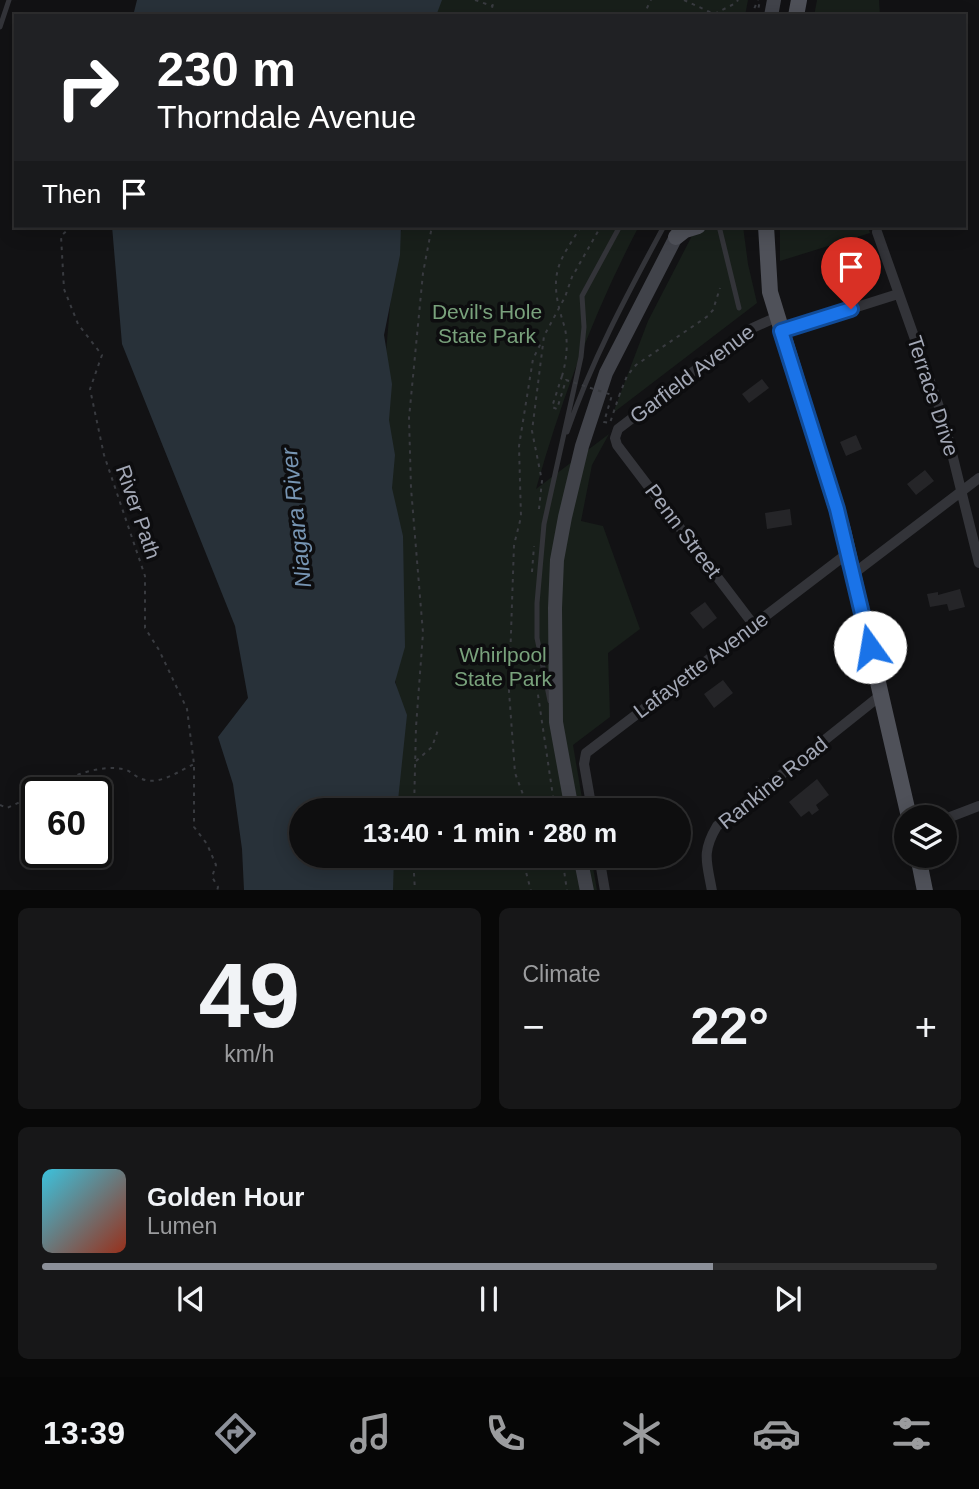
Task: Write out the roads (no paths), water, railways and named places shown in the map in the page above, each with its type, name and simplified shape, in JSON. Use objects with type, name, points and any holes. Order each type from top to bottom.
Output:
[{"type":"main road","points":[[766,228],[768,277],[779,324],[827,474],[848,553],[906,805]]},
{"type":"main road","points":[[570,798],[556,722],[557,560],[582,446],[596,398],[674,230]]},
{"type":"main road","points":[[582,868],[587,890]]},
{"type":"main road","points":[[920,868],[925,890]]},
{"type":"street","name":"Terrace Drive","points":[[877,232],[942,414],[979,563]]},
{"type":"street","name":"Garfield Avenue","points":[[615,438],[618,429],[748,330],[898,294]]},
{"type":"street","name":"Penn Street","points":[[615,438],[617,445],[753,624]]},
{"type":"street","points":[[853,574],[979,478]]},
{"type":"street","name":"Lafayette Avenue","points":[[590,798],[584,764],[586,753],[848,553]]},
{"type":"street","name":"Rankine Road","points":[[712,890],[707,843],[717,826],[881,695]]},
{"type":"street","points":[[957,814],[979,806]]},
{"type":"street","points":[[601,868],[605,890]]},
{"type":"lane","points":[[0,27],[9,0]]},
{"type":"lane","points":[[556,722],[537,638],[537,603],[544,524],[581,357],[584,327],[582,296],[619,228]]},
{"type":"lane","points":[[719,228],[739,308]]},
{"type":"lane","points":[[558,461],[580,394],[606,334],[674,230]]},
{"type":"water","points":[[137,0],[442,0],[437,14],[134,14]]},
{"type":"water","name":"Niagara River","points":[[112,228],[401,228],[400,255],[384,335],[392,384],[389,420],[395,455],[392,488],[403,536],[405,647],[395,682],[407,715],[398,798],[289,798],[289,868],[394,868],[393,890],[244,890],[242,849],[233,784],[218,737],[248,698],[235,626],[122,344]]},
{"type":"park label","name":"Devil's Hole State Park","points":[[487,324]]},
{"type":"park label","name":"Whirlpool State Park","points":[[503,667]]}]
